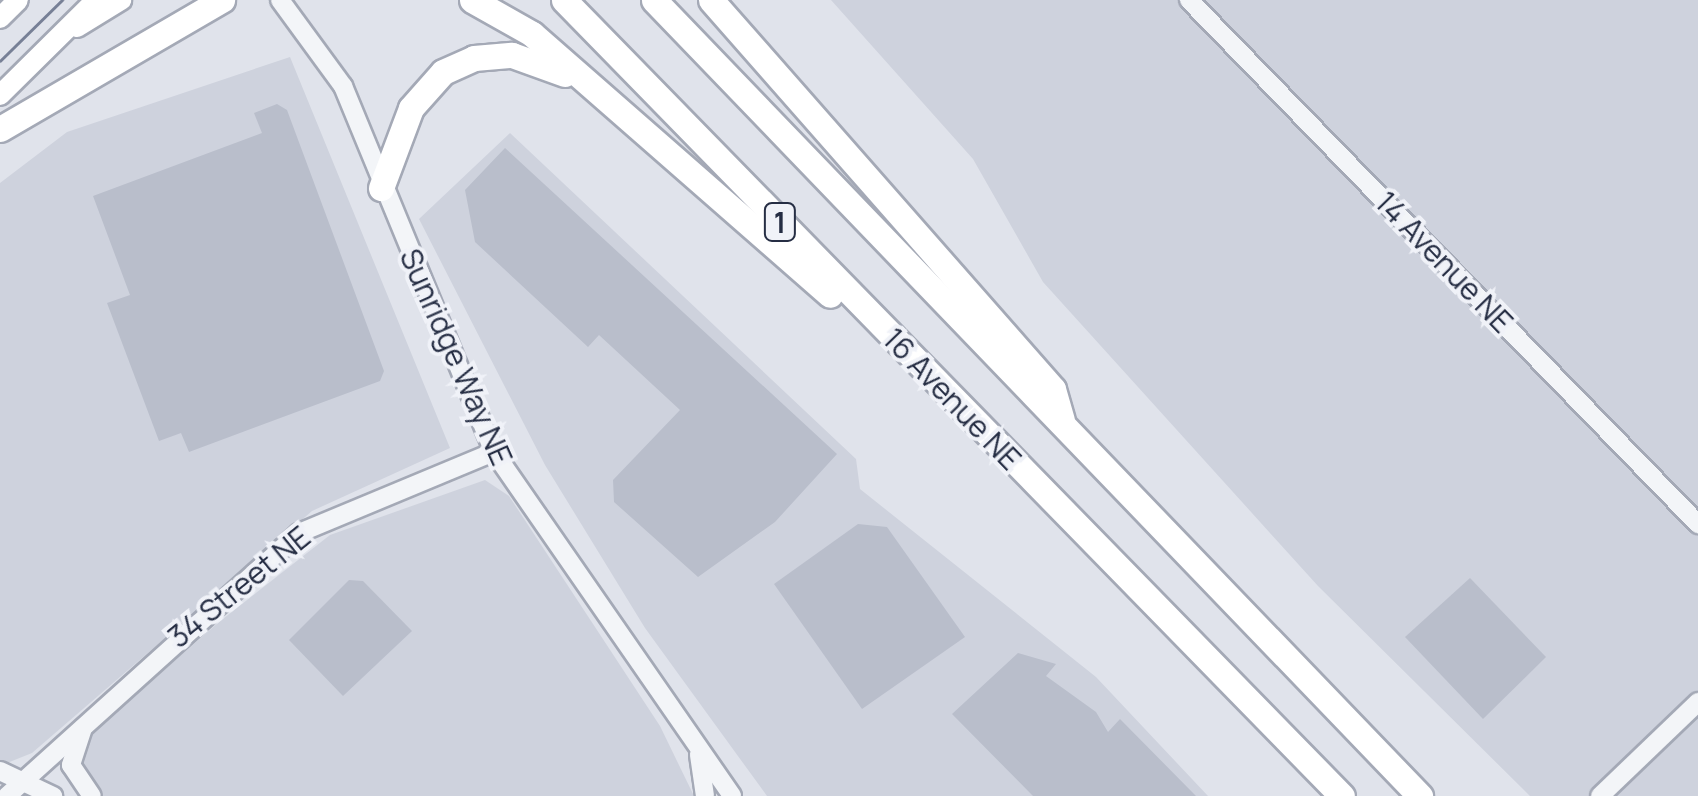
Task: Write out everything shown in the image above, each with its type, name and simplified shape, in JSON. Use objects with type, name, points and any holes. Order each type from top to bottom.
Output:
[{"type":"highway","points":[[0,129],[222,0]]},
{"type":"highway","points":[[472,0],[532,34],[973,434],[996,444]]},
{"type":"highway","name":"16 Avenue NE","points":[[564,0],[1342,796]]},
{"type":"highway","name":"16 Avenue NE","points":[[654,0],[1420,796]]},
{"type":"highway","points":[[711,0],[1053,389],[1063,425]]},
{"type":"highway","points":[[381,188],[410,108],[457,64],[526,57],[604,96]]},
{"type":"main road","points":[[0,18],[18,0]]},
{"type":"main road","points":[[0,94],[96,0]]},
{"type":"main road","points":[[62,34],[121,0]]},
{"type":"street","name":"14 Avenue NE","points":[[1189,0],[1698,524]]},
{"type":"street","name":"Sunridge Way NE","points":[[284,4],[343,86],[381,188],[494,452],[732,796]]},
{"type":"street","name":"34 Street NE","points":[[7,796],[90,714],[299,533],[494,452]]},
{"type":"street","points":[[1600,796],[1698,702]]},
{"type":"street","points":[[90,714],[72,765],[92,796]]},
{"type":"street","points":[[698,749],[705,796]]},
{"type":"street","points":[[0,771],[53,796]]},
{"type":"shaded area","points":[[831,0],[1698,0],[1698,796],[1530,796],[1318,586],[1043,282],[973,159]]},
{"type":"shaded area","points":[[290,57],[450,448],[312,511],[32,753],[7,763],[0,760],[0,183],[67,132]]},
{"type":"shaded area","points":[[510,133],[856,459],[860,489],[1096,677],[1208,796],[767,796],[645,628],[545,465],[419,219]]},
{"type":"shaded area","points":[[485,480],[509,496],[660,726],[694,796],[99,796],[79,762],[93,732],[219,622],[330,535]]},
{"type":"building","points":[[277,104],[287,110],[384,371],[380,381],[189,452],[181,433],[159,441],[107,303],[130,295],[93,196],[262,133],[254,113]]},
{"type":"building","points":[[505,148],[837,454],[775,522],[698,577],[614,502],[613,480],[680,410],[599,335],[588,347],[475,242],[465,190]]},
{"type":"building","points":[[858,524],[887,527],[965,637],[862,709],[774,584]]},
{"type":"building","points":[[1470,578],[1546,657],[1483,719],[1405,637]]},
{"type":"building","points":[[349,580],[363,581],[412,631],[343,696],[289,640]]},
{"type":"building","points":[[1018,653],[1056,664],[1046,676],[1096,712],[1108,732],[1120,719],[1196,796],[1033,796],[952,714]]},
{"type":"tram line","points":[[0,61],[62,0]]}]
